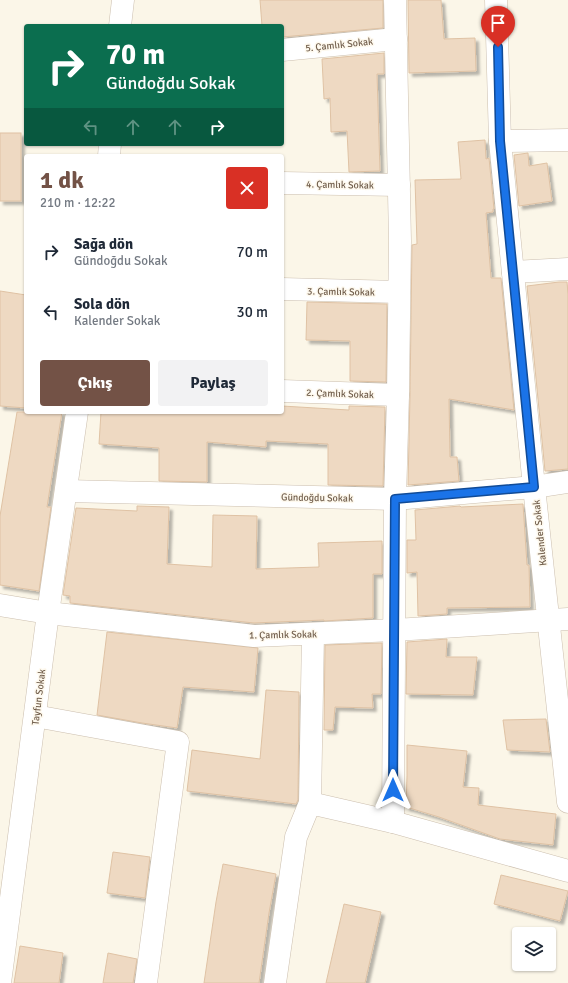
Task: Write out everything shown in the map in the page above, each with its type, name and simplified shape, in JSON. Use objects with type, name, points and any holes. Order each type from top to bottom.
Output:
[{"type":"street","points":[[120,24],[123,0]]},
{"type":"street","points":[[393,822],[395,499],[400,242],[395,0]]},
{"type":"street","name":"Kalender Sokak","points":[[496,0],[500,141],[534,487],[558,620],[568,802]]},
{"type":"street","name":"5. Çamlık Sokak","points":[[284,50],[396,39]]},
{"type":"street","points":[[500,141],[568,140]]},
{"type":"street","name":"4. Çamlık Sokak","points":[[284,183],[399,185]]},
{"type":"street","points":[[513,272],[568,269]]},
{"type":"street","name":"3. Çamlık Sokak","points":[[284,290],[399,292]]},
{"type":"street","name":"2. Çamlık Sokak","points":[[284,391],[398,395]]},
{"type":"street","name":"Tayfun Sokak","points":[[0,983],[48,613],[77,414]]},
{"type":"street","name":"Gündoğdu Sokak","points":[[66,491],[395,499],[534,487],[568,482]]},
{"type":"street","name":"1. Çamlık Sokak","points":[[0,605],[48,613],[254,636],[395,630],[558,620]]},
{"type":"street","points":[[275,983],[296,837],[310,803],[313,634]]},
{"type":"street","points":[[35,716],[178,742],[146,983]]},
{"type":"street","points":[[310,803],[393,822],[568,871]]},
{"type":"building","points":[[260,0],[383,0],[383,28],[284,37],[284,24],[262,24]]},
{"type":"building","points":[[408,0],[441,0],[444,39],[475,38],[476,71],[409,73]]},
{"type":"building","points":[[384,53],[384,74],[377,74],[380,171],[349,172],[347,131],[331,132],[330,98],[324,99],[322,59]]},
{"type":"building","points":[[0,133],[21,133],[21,201],[0,201]]},
{"type":"building","points":[[485,140],[486,159],[489,158],[494,209],[493,212],[486,213],[491,278],[501,278],[514,410],[449,399],[450,457],[457,457],[459,481],[408,485],[412,245],[417,244],[415,180],[461,179],[458,142]]},
{"type":"building","points":[[528,153],[529,166],[547,163],[552,201],[519,206],[514,155]]},
{"type":"building","points":[[567,282],[568,294],[568,469],[545,471],[527,286]]},
{"type":"building","points":[[0,291],[24,295],[24,408],[0,406]]},
{"type":"building","points":[[307,302],[387,304],[386,382],[350,381],[350,341],[306,340]]},
{"type":"building","points":[[284,406],[349,410],[349,406],[385,407],[383,486],[328,485],[328,444],[266,441],[266,447],[207,442],[207,482],[159,481],[159,448],[99,444],[101,414],[284,414]]},
{"type":"building","points":[[17,412],[24,412],[24,414],[62,414],[47,507],[51,507],[39,591],[0,585],[0,516]]},
{"type":"building","points":[[523,504],[527,565],[529,565],[530,607],[447,608],[447,614],[418,616],[417,572],[407,573],[407,540],[416,540],[415,510],[460,506]]},
{"type":"building","points":[[137,506],[169,507],[167,564],[212,567],[213,515],[257,516],[256,569],[319,567],[318,543],[382,541],[382,574],[373,574],[373,618],[254,623],[70,603],[70,596],[63,595],[76,508],[137,511]]},
{"type":"building","points":[[107,632],[258,648],[254,692],[183,687],[177,728],[97,715]]},
{"type":"building","points":[[447,639],[446,657],[477,657],[473,695],[406,694],[407,642]]},
{"type":"building","points":[[382,643],[381,694],[372,694],[373,708],[335,707],[333,730],[324,730],[325,645]]},
{"type":"building","points":[[266,690],[299,692],[298,800],[296,804],[187,791],[192,750],[260,759]]},
{"type":"building","points":[[546,719],[550,752],[507,750],[503,720]]},
{"type":"building","points":[[407,745],[467,751],[463,787],[479,788],[478,805],[556,814],[553,845],[500,839],[406,807]]},
{"type":"building","points":[[113,852],[150,857],[145,898],[107,893]]},
{"type":"building","points":[[223,864],[276,874],[259,983],[204,983]]},
{"type":"building","points":[[501,875],[568,891],[560,921],[494,904]]},
{"type":"building","points":[[344,904],[381,912],[365,983],[326,983]]},
{"type":"building","points":[[20,946],[63,953],[59,983],[14,983]]},
{"type":"building","points":[[108,953],[137,959],[133,983],[103,983]]},
{"type":"route","points":[[393,790],[395,499],[534,487],[500,141],[498,47]]}]
